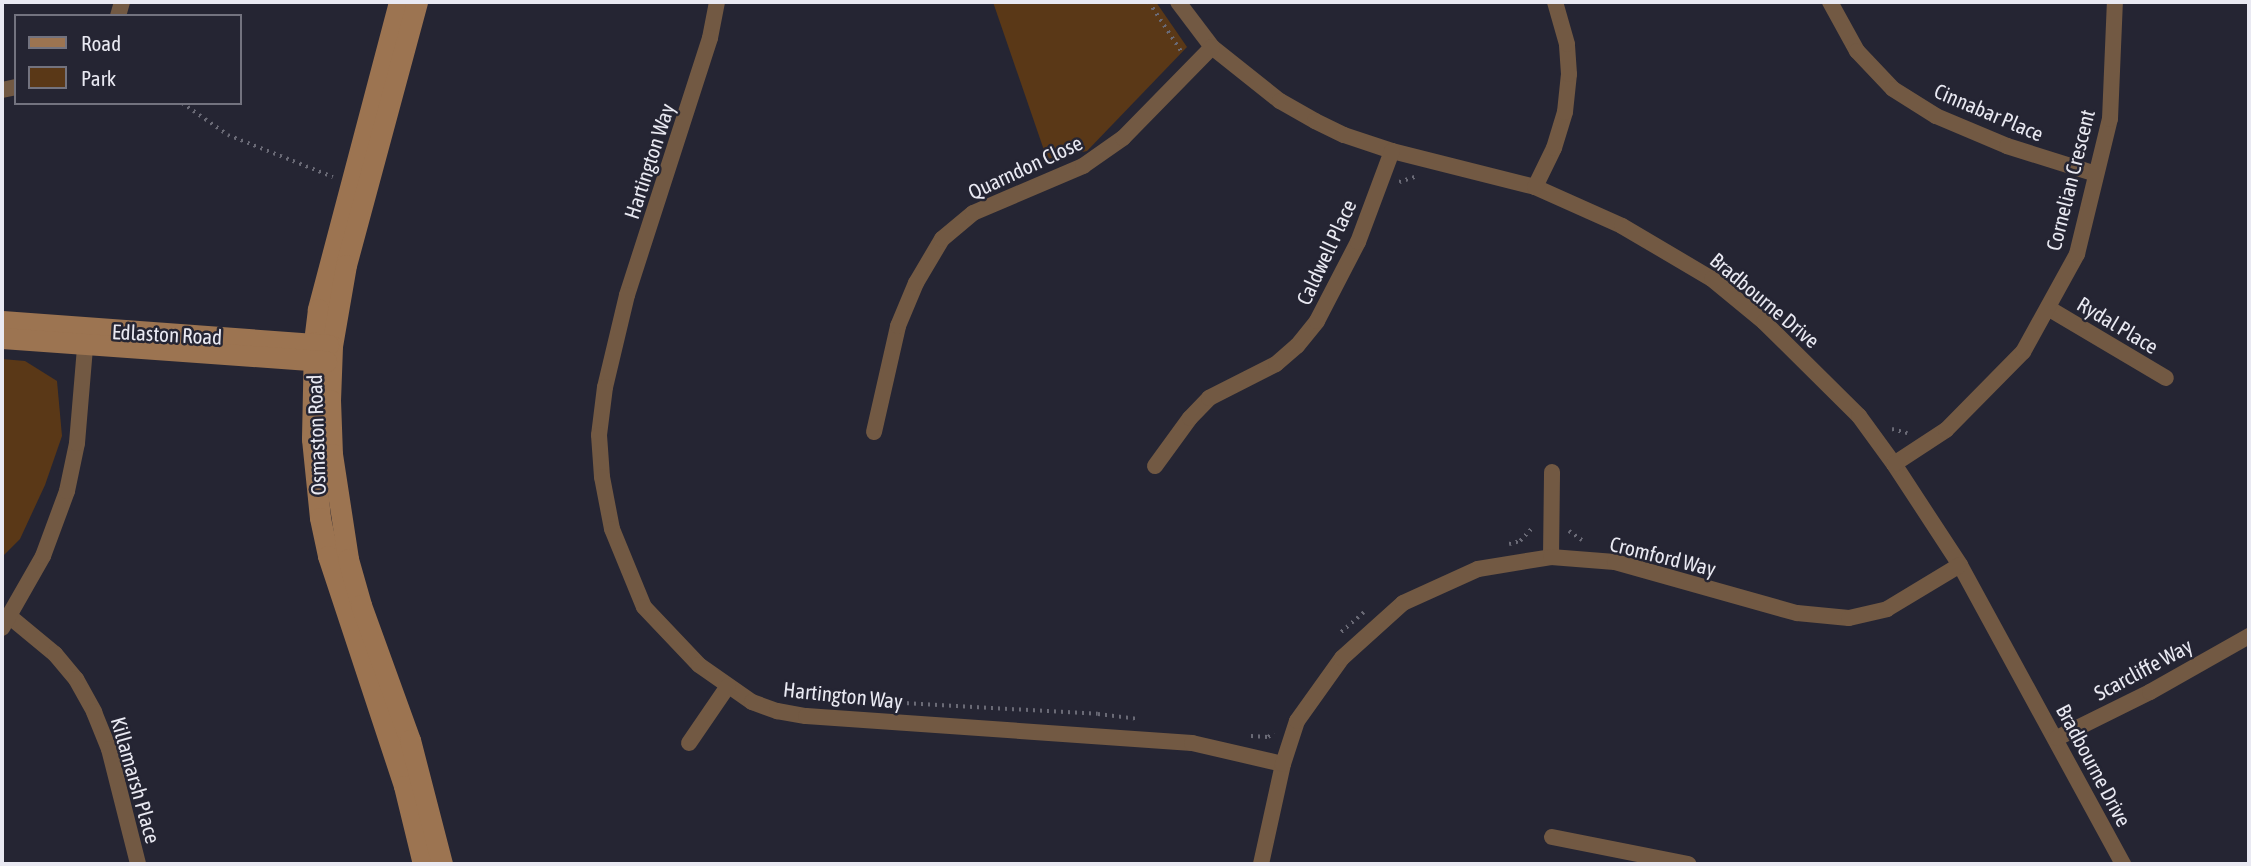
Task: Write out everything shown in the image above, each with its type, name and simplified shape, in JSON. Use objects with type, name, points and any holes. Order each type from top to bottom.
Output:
[{"type":"street","name":"Osmaston Road","points":[[399,2],[327,264],[323,353],[312,439],[320,517],[328,555],[404,786],[423,864]]},
{"type":"street","name":"Osmaston Road","points":[[417,2],[323,353],[332,454],[348,559],[361,605],[410,740],[442,864]]},
{"type":"street","name":"Hartington Way","points":[[717,2],[710,38],[628,295],[605,387],[599,435],[602,477],[612,529],[644,607],[675,642],[727,686],[752,702],[806,716],[1192,743],[1283,764]]},
{"type":"street","name":"Bradbourne Drive","points":[[1178,2],[1212,47],[1280,101],[1344,135],[1432,162],[1535,187],[1622,226],[1712,279],[1812,367],[1859,416],[1960,565],[2057,738],[2123,864]]},
{"type":"street","points":[[1535,187],[1554,148],[1565,112],[1569,74],[1567,44],[1555,2]]},
{"type":"street","name":"Cinnabar Place","points":[[1830,2],[1857,51],[1893,89],[1936,116],[1995,141],[2096,174]]},
{"type":"street","name":"Cornelian Crescent","points":[[1894,464],[1946,430],[2023,352],[2077,254],[2110,119],[2115,2]]},
{"type":"street","name":"Quarndon Close","points":[[874,432],[898,326],[916,283],[942,239],[973,214],[1083,166],[1101,154],[1123,138],[1212,47]]},
{"type":"street","name":"Caldwell Place","points":[[1155,466],[1190,418],[1209,398],[1276,364],[1297,346],[1317,321],[1359,242],[1392,151]]},
{"type":"street","name":"Rydal Place","points":[[2048,309],[2166,378]]},
{"type":"street","name":"Edlaston Road","points":[[2,321],[85,338]]},
{"type":"street","name":"Edlaston Road","points":[[2,338],[85,338],[323,353]]},
{"type":"street","points":[[6,622],[43,555],[67,491],[77,443],[85,338]]},
{"type":"street","points":[[1551,557],[1552,472]]},
{"type":"street","name":"Cromford Way","points":[[1261,864],[1283,764],[1297,721],[1342,658],[1403,603],[1478,569],[1551,557],[1615,562],[1797,613],[1849,618],[1887,609],[1960,565]]},
{"type":"street","name":"Killamarsh Place","points":[[6,622],[55,654],[76,679],[94,712],[108,749],[138,864]]},
{"type":"street","name":"Scarcliffe Way","points":[[2057,738],[2150,692],[2249,636]]},
{"type":"street","points":[[690,743],[727,686]]},
{"type":"street","points":[[1552,837],[1689,864]]},
{"type":"path","points":[[1149,2],[1192,66]]},
{"type":"path","points":[[185,105],[228,135],[349,183]]},
{"type":"path","points":[[1380,183],[1396,186],[1403,179],[1431,174],[1432,162]]},
{"type":"path","points":[[1885,425],[1899,433],[1916,433],[1924,444]]},
{"type":"path","points":[[1502,547],[1520,541],[1532,529],[1535,519],[1564,519],[1569,531],[1577,538],[1592,542]]},
{"type":"path","points":[[1337,637],[1371,606]]},
{"type":"path","points":[[881,702],[1098,714],[1149,721]]},
{"type":"path","points":[[1238,734],[1268,737],[1281,728]]},
{"type":"path","points":[[1250,756],[1251,736]]},
{"type":"green space","points":[[993,2],[1156,2],[1187,47],[1087,151],[1047,159]]},
{"type":"green space","points":[[2,359],[25,361],[57,381],[62,436],[45,485],[20,539],[2,557]]}]
